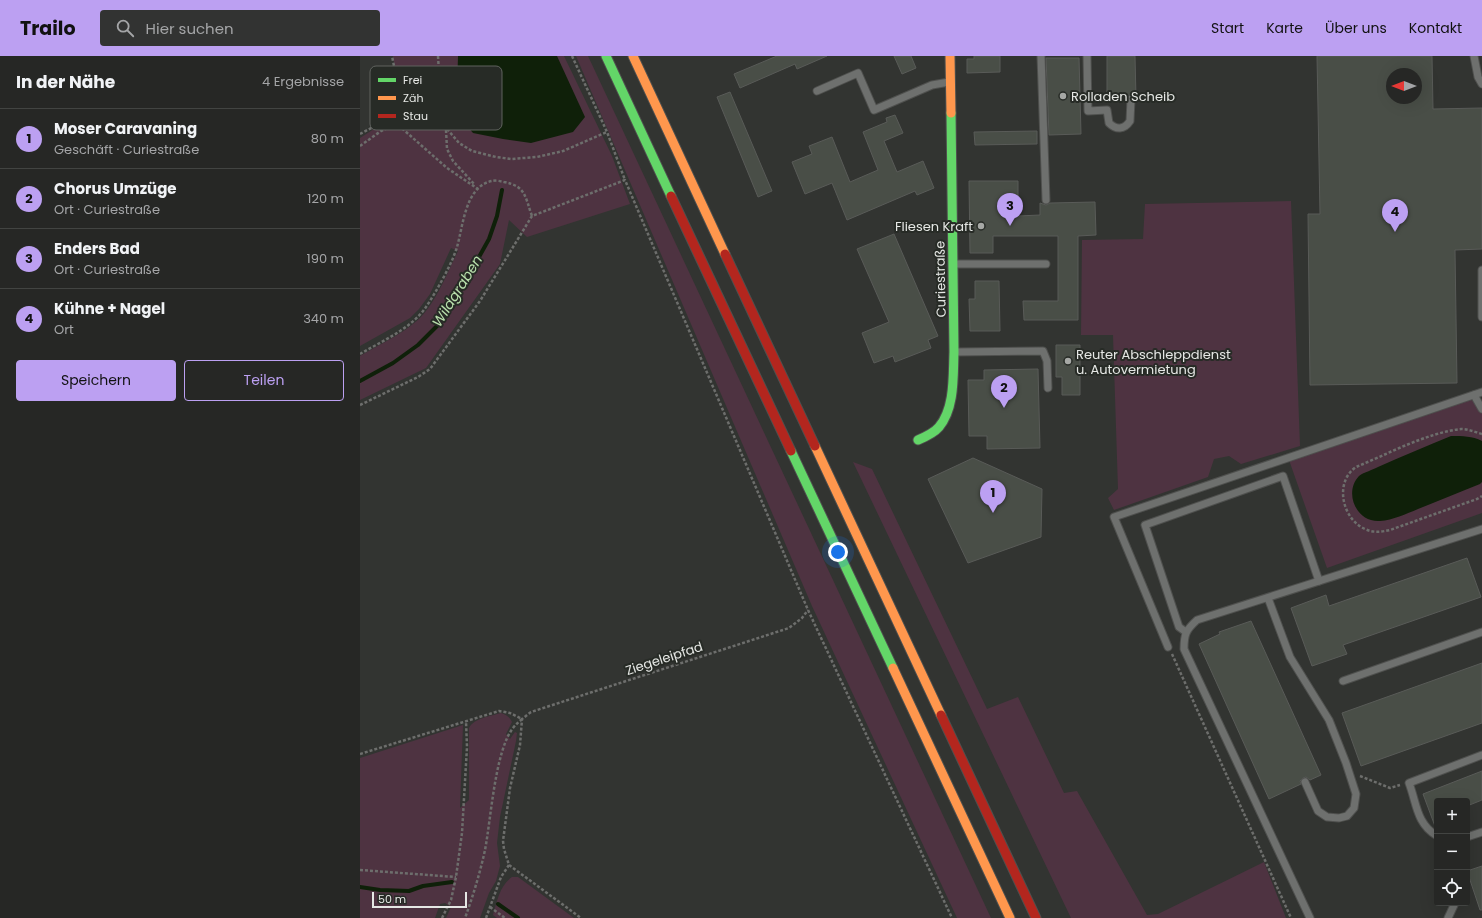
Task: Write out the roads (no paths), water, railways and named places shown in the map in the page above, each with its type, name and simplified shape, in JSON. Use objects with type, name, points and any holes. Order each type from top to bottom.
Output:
[{"type":"main road","points":[[606,56],[1010,918]]},
{"type":"main road","points":[[633,56],[1036,918]]},
{"type":"main road","name":"Curiestraße","points":[[918,440],[929,435],[939,426],[945,417],[949,406],[952,378],[954,352],[950,56]]},
{"type":"lane","points":[[1041,56],[1046,200]]},
{"type":"lane","points":[[1087,56],[1088,111],[1107,110],[1109,123],[1116,128],[1124,127],[1130,122],[1131,99]]},
{"type":"lane","points":[[1474,56],[1478,77],[1482,84]]},
{"type":"lane","points":[[817,92],[858,73],[874,110],[932,85],[951,82]]},
{"type":"lane","points":[[953,264],[1046,264]]},
{"type":"lane","points":[[1482,270],[1482,317]]},
{"type":"lane","points":[[954,352],[1042,351],[1047,361],[1048,388]]},
{"type":"lane","points":[[1168,647],[1114,517],[1482,392]]},
{"type":"lane","points":[[1474,394],[1482,409]]},
{"type":"lane","points":[[1186,632],[1179,627],[1145,525],[1283,476],[1319,581]]},
{"type":"lane","points":[[1310,918],[1184,649],[1186,632],[1197,620],[1482,529]]},
{"type":"lane","points":[[1268,598],[1290,656],[1329,720],[1346,763],[1356,794],[1354,808],[1347,816],[1339,818],[1327,817],[1318,811],[1305,782]]},
{"type":"lane","points":[[1343,681],[1482,632]]},
{"type":"lane","points":[[1434,834],[1422,823],[1418,815],[1409,783],[1482,754]]},
{"type":"lane","points":[[1470,836],[1482,832]]},
{"type":"lane","points":[[1448,918],[1453,906]]},
{"type":"waterway","name":"Wildgraben","points":[[360,381],[393,363],[418,345],[438,325],[459,293],[489,239],[497,216],[502,190]]},
{"type":"waterway","points":[[360,887],[380,890],[409,891],[423,886],[452,882]]},
{"type":"waterway","points":[[498,904],[518,918]]},
{"type":"place","name":"Rolladen Scheib","points":[[1063,96]]},
{"type":"place","name":"Fliesen Kraft","points":[[981,226]]},
{"type":"place","name":"Enders Bad","points":[[1010,226]]},
{"type":"place","name":"Kühne + Nagel","points":[[1395,232]]},
{"type":"place","name":"Reuter Abschleppdienst u. Autovermietung","points":[[1068,361]]},
{"type":"place","name":"Chorus Umzüge","points":[[1004,408]]},
{"type":"place","name":"Moser Caravaning","points":[[993,513]]}]
